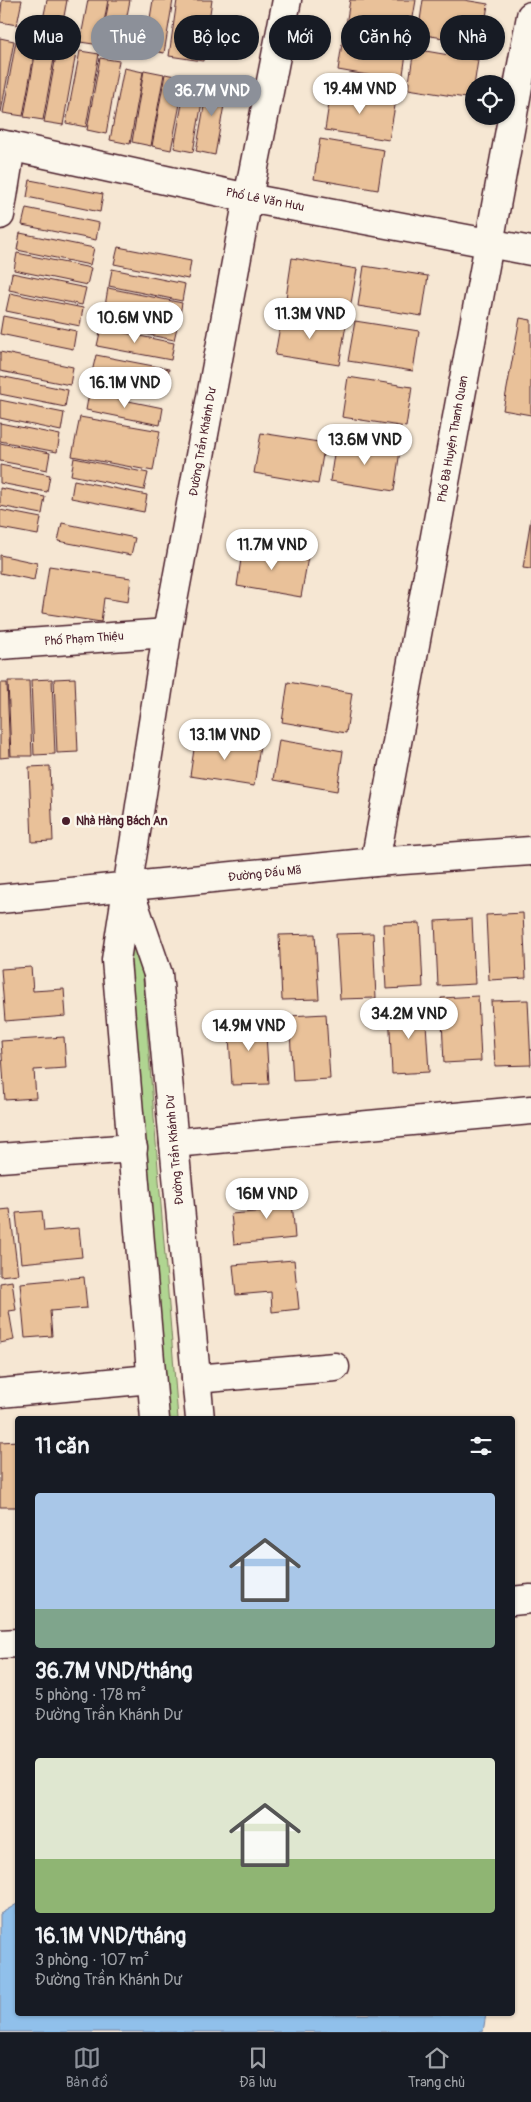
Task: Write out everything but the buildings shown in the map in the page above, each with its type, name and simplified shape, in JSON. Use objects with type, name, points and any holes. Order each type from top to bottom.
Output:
[{"type":"street","name":"Đường Trần Khánh Dư","points":[[155,1416],[116,960],[167,633],[248,198],[288,0]]},
{"type":"street","name":"Phố Bà Huyện Thanh Quan","points":[[375,862],[531,16]]},
{"type":"street","name":"Phố Lê Văn Hưu","points":[[6,145],[248,198],[531,251]]},
{"type":"street","points":[[0,215],[6,145]]},
{"type":"street","name":"Phố Phạm Thiệu","points":[[0,645],[167,633]]},
{"type":"street","name":"Đường Đấu Mã","points":[[0,899],[375,862],[531,851]]},
{"type":"street","name":"Đường Trần Khánh Dư","points":[[128,886],[158,974],[200,1416]]},
{"type":"street","points":[[174,1143],[531,1110]]},
{"type":"street","points":[[0,1158],[133,1148]]},
{"type":"street","points":[[196,1379],[335,1367]]},
{"type":"street","points":[[0,1393],[151,1380]]},
{"type":"street","points":[[515,1601],[531,1599]]},
{"type":"street","points":[[0,1644],[15,1643]]},
{"type":"green space","points":[[134,948],[141,954],[178,1416],[163,1416],[126,951]]},
{"type":"water","points":[[15,1905],[15,2016],[486,2016],[483,2032],[0,2032],[0,1914]]},
{"type":"place","name":"Nhà Hàng Bách An","points":[[66,821]]}]
